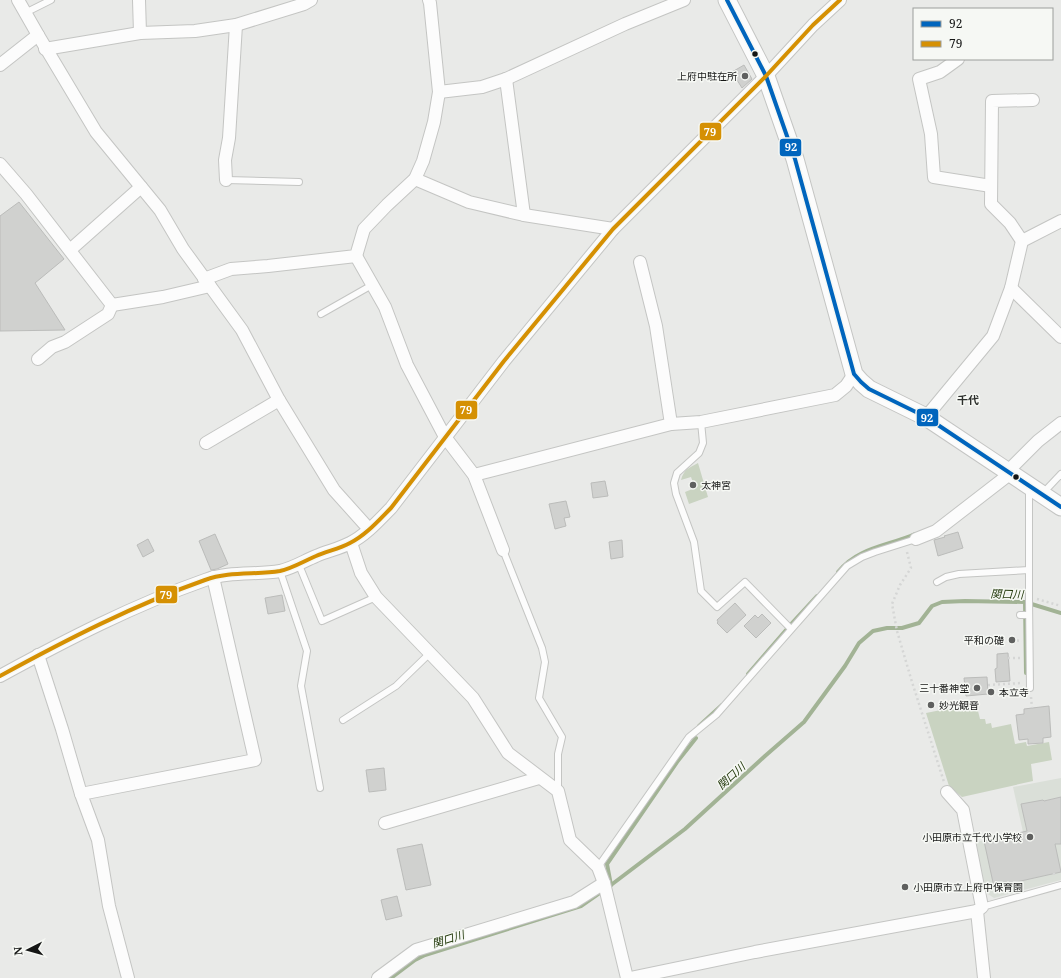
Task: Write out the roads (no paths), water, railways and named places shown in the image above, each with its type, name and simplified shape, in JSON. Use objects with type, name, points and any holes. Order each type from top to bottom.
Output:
[{"type":"main road","points":[[726,0],[766,76],[795,159],[854,374],[870,389],[926,417],[1061,507]]},
{"type":"street","points":[[18,0],[45,49],[96,132],[160,210],[183,249],[242,330],[279,400],[334,490],[369,529]]},
{"type":"street","points":[[139,0],[140,33]]},
{"type":"street","points":[[45,49],[140,33],[195,31],[236,25],[304,4],[312,0]]},
{"type":"street","points":[[429,0],[439,92],[434,122],[423,161],[415,180],[387,205],[364,229],[356,256],[385,307],[407,364],[445,437],[474,475],[504,550]]},
{"type":"street","points":[[439,92],[482,87],[506,79],[625,24],[684,0]]},
{"type":"street","points":[[0,676],[100,624],[177,590],[213,577],[230,574],[280,571],[299,565],[316,556],[351,543],[369,529],[391,508],[504,361],[613,229],[766,76],[813,25],[840,0]]},
{"type":"street","points":[[226,180],[225,160],[229,138],[236,25]]},
{"type":"street","points":[[0,64],[38,35]]},
{"type":"street","points":[[957,60],[940,72],[920,79],[931,134],[934,177],[991,186]]},
{"type":"street","points":[[506,79],[524,215]]},
{"type":"street","points":[[926,417],[993,336],[1011,288],[1022,241],[1010,223],[991,204],[992,101],[1033,100]]},
{"type":"street","points":[[0,164],[26,194],[112,305]]},
{"type":"street","points":[[415,180],[469,202],[524,215],[613,229]]},
{"type":"street","points":[[70,250],[141,187]]},
{"type":"street","points":[[1022,241],[1061,221]]},
{"type":"street","points":[[112,305],[163,297],[207,283],[231,269],[356,256]]},
{"type":"street","points":[[640,262],[656,326],[672,424]]},
{"type":"street","points":[[1011,288],[1061,337]]},
{"type":"street","points":[[38,359],[52,347],[65,342],[108,314],[112,305]]},
{"type":"street","points":[[474,475],[581,446],[672,424],[701,422],[835,395],[846,386],[854,374]]},
{"type":"street","points":[[206,443],[279,400]]},
{"type":"street","points":[[910,541],[936,531],[1009,472],[1038,441],[1061,423]]},
{"type":"street","points":[[351,543],[361,573],[376,597],[473,698],[508,753],[558,791],[570,840],[598,867],[604,883],[627,978]]},
{"type":"street","points":[[81,794],[255,760],[213,577]]},
{"type":"street","points":[[38,655],[81,794],[98,840],[109,906],[128,978]]},
{"type":"street","points":[[385,823],[539,778]]},
{"type":"street","points":[[947,792],[963,810],[980,909],[984,978]]},
{"type":"street","points":[[378,978],[416,950],[574,902],[604,883]]},
{"type":"street","points":[[630,978],[755,952],[980,909]]},
{"type":"lane","points":[[25,13],[51,0]]},
{"type":"lane","points":[[226,180],[299,182]]},
{"type":"lane","points":[[321,314],[372,285]]},
{"type":"lane","points":[[701,422],[703,443],[700,453],[677,473],[674,483],[676,494],[694,542],[701,591],[717,607],[745,582],[789,627]]},
{"type":"lane","points":[[1030,685],[1025,615],[1029,607],[1029,570],[1035,489],[1061,474]]},
{"type":"lane","points":[[598,867],[689,737],[716,715],[789,627],[847,566],[862,557],[910,541]]},
{"type":"lane","points":[[504,550],[542,648],[545,662],[539,698],[562,737],[558,754],[558,791]]},
{"type":"lane","points":[[299,565],[322,621],[376,597]]},
{"type":"lane","points":[[937,582],[946,577],[959,574],[1029,570]]},
{"type":"lane","points":[[280,571],[307,651],[301,686],[320,788]]},
{"type":"lane","points":[[343,720],[396,686],[430,653]]},
{"type":"lane","points":[[980,909],[1061,885]]},
{"type":"waterway","points":[[838,572],[855,557],[864,552],[915,534]]},
{"type":"waterway","points":[[748,674],[817,596]]},
{"type":"waterway","name":"関口川","points":[[391,978],[415,960],[425,955],[581,906],[611,885],[685,829],[804,722],[845,666],[859,643],[873,631],[887,628],[902,628],[919,623],[932,606],[942,602],[1025,602],[1061,613]]},
{"type":"waterway","points":[[1025,602],[1026,673]]},
{"type":"waterway","points":[[699,726],[722,705]]},
{"type":"waterway","points":[[611,885],[607,864],[677,762],[696,738]]},
{"type":"place","name":"上府中駐在所","points":[[745,76]]},
{"type":"place","name":"太神宮","points":[[693,485]]},
{"type":"place","name":"平和の礎","points":[[1012,640]]},
{"type":"place","name":"三十番神堂","points":[[977,688]]},
{"type":"place","name":"本立寺","points":[[991,692]]},
{"type":"place","name":"妙光観音","points":[[931,705]]},
{"type":"place","name":"小田原市立千代小学校","points":[[1030,837]]},
{"type":"place","name":"小田原市立上府中保育園","points":[[905,887]]},
{"type":"district","name":"千代","points":[[968,400]]}]
